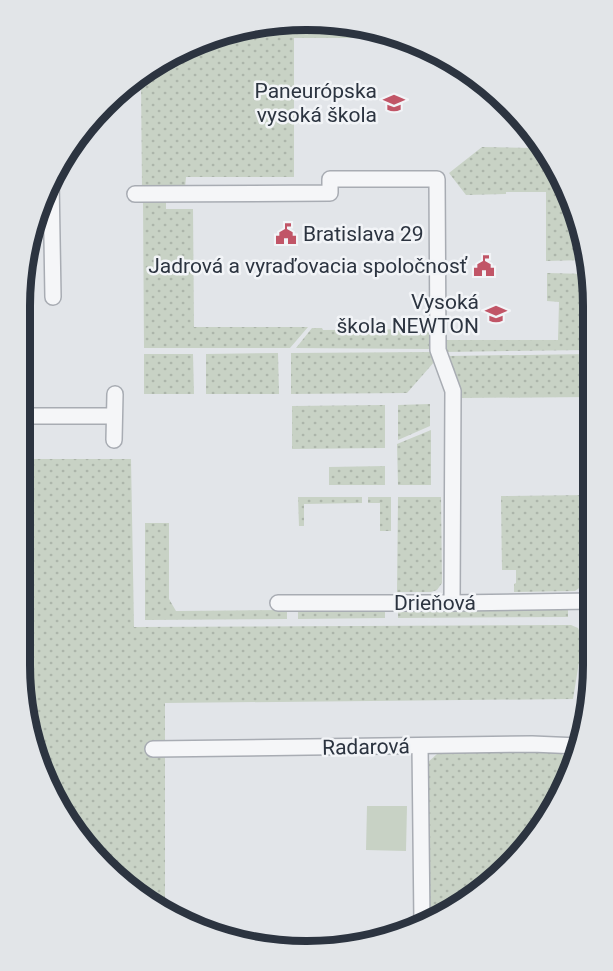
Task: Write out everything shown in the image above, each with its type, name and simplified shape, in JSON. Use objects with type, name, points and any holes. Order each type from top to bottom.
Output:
[{"type":"street","points":[[135,194],[330,193],[330,179],[437,179],[438,350],[453,391],[452,603]]},
{"type":"street","points":[[47,213],[53,297]]},
{"type":"street","points":[[114,440],[115,394]]},
{"type":"street","points":[[30,416],[114,416]]},
{"type":"street","name":"Drieňová","points":[[278,603],[583,601]]},
{"type":"street","name":"Radarová","points":[[153,749],[532,744],[571,746]]},
{"type":"street","points":[[420,746],[422,915]]},
{"type":"shaded area","points":[[306,30],[343,32],[374,38],[294,38],[294,177],[186,177],[185,188],[142,188],[141,85],[168,67],[201,51],[235,39],[270,32]]},
{"type":"shaded area","points":[[482,147],[531,148],[564,208],[574,235],[579,260],[546,261],[546,192],[466,195],[449,173]]},
{"type":"shaded area","points":[[166,200],[166,209],[193,209],[194,327],[308,327],[290,348],[144,348],[143,201]]},
{"type":"shaded area","points":[[547,273],[581,274],[583,350],[445,352],[444,340],[558,340],[559,302],[547,301]]},
{"type":"shaded area","points":[[312,328],[323,330],[423,329],[430,332],[432,349],[296,348]]},
{"type":"shaded area","points":[[433,352],[435,361],[407,393],[291,394],[291,353]]},
{"type":"shaded area","points":[[278,353],[279,394],[206,394],[206,354]]},
{"type":"shaded area","points":[[144,354],[193,354],[194,394],[144,394]]},
{"type":"shaded area","points":[[583,354],[583,397],[460,398],[446,356]]},
{"type":"shaded area","points":[[430,404],[430,426],[398,440],[398,405]]},
{"type":"shaded area","points":[[385,405],[385,448],[292,449],[292,406]]},
{"type":"shaded area","points":[[431,430],[431,485],[398,485],[397,444]]},
{"type":"shaded area","points":[[30,459],[131,459],[134,627],[571,625],[578,628],[583,638],[573,699],[165,703],[165,902],[124,872],[87,833],[59,787],[39,736],[32,701],[30,664]]},
{"type":"shaded area","points":[[385,466],[385,485],[329,485],[329,467]]},
{"type":"shaded area","points":[[583,495],[583,585],[575,591],[514,592],[516,570],[502,570],[501,496]]},
{"type":"shaded area","points":[[298,497],[362,497],[362,503],[304,504],[304,526],[299,526]]},
{"type":"shaded area","points":[[368,497],[391,497],[391,531],[380,531],[380,503],[368,503]]},
{"type":"shaded area","points":[[398,497],[441,497],[442,583],[437,590],[397,592]]},
{"type":"shaded area","points":[[145,523],[169,523],[169,599],[176,611],[287,610],[287,619],[145,620]]},
{"type":"shaded area","points":[[568,608],[568,617],[398,618],[398,609]]},
{"type":"shaded area","points":[[298,610],[385,610],[385,618],[298,619]]},
{"type":"shaded area","points":[[559,751],[565,757],[562,770],[546,803],[514,847],[475,884],[445,904],[424,914],[426,764],[437,754],[445,752]]},
{"type":"shaded area","points":[[367,806],[407,806],[406,851],[366,850]]},
{"type":"place","name":"Рaneurópska vysoká škola","points":[[394,103]]},
{"type":"place","name":"Bratislava 29","points":[[286,234]]},
{"type":"place","name":"Jadrová a vyraďovacia spoločnosť","points":[[484,266]]},
{"type":"place","name":"Vysoká škola NEWTON","points":[[496,314]]}]
